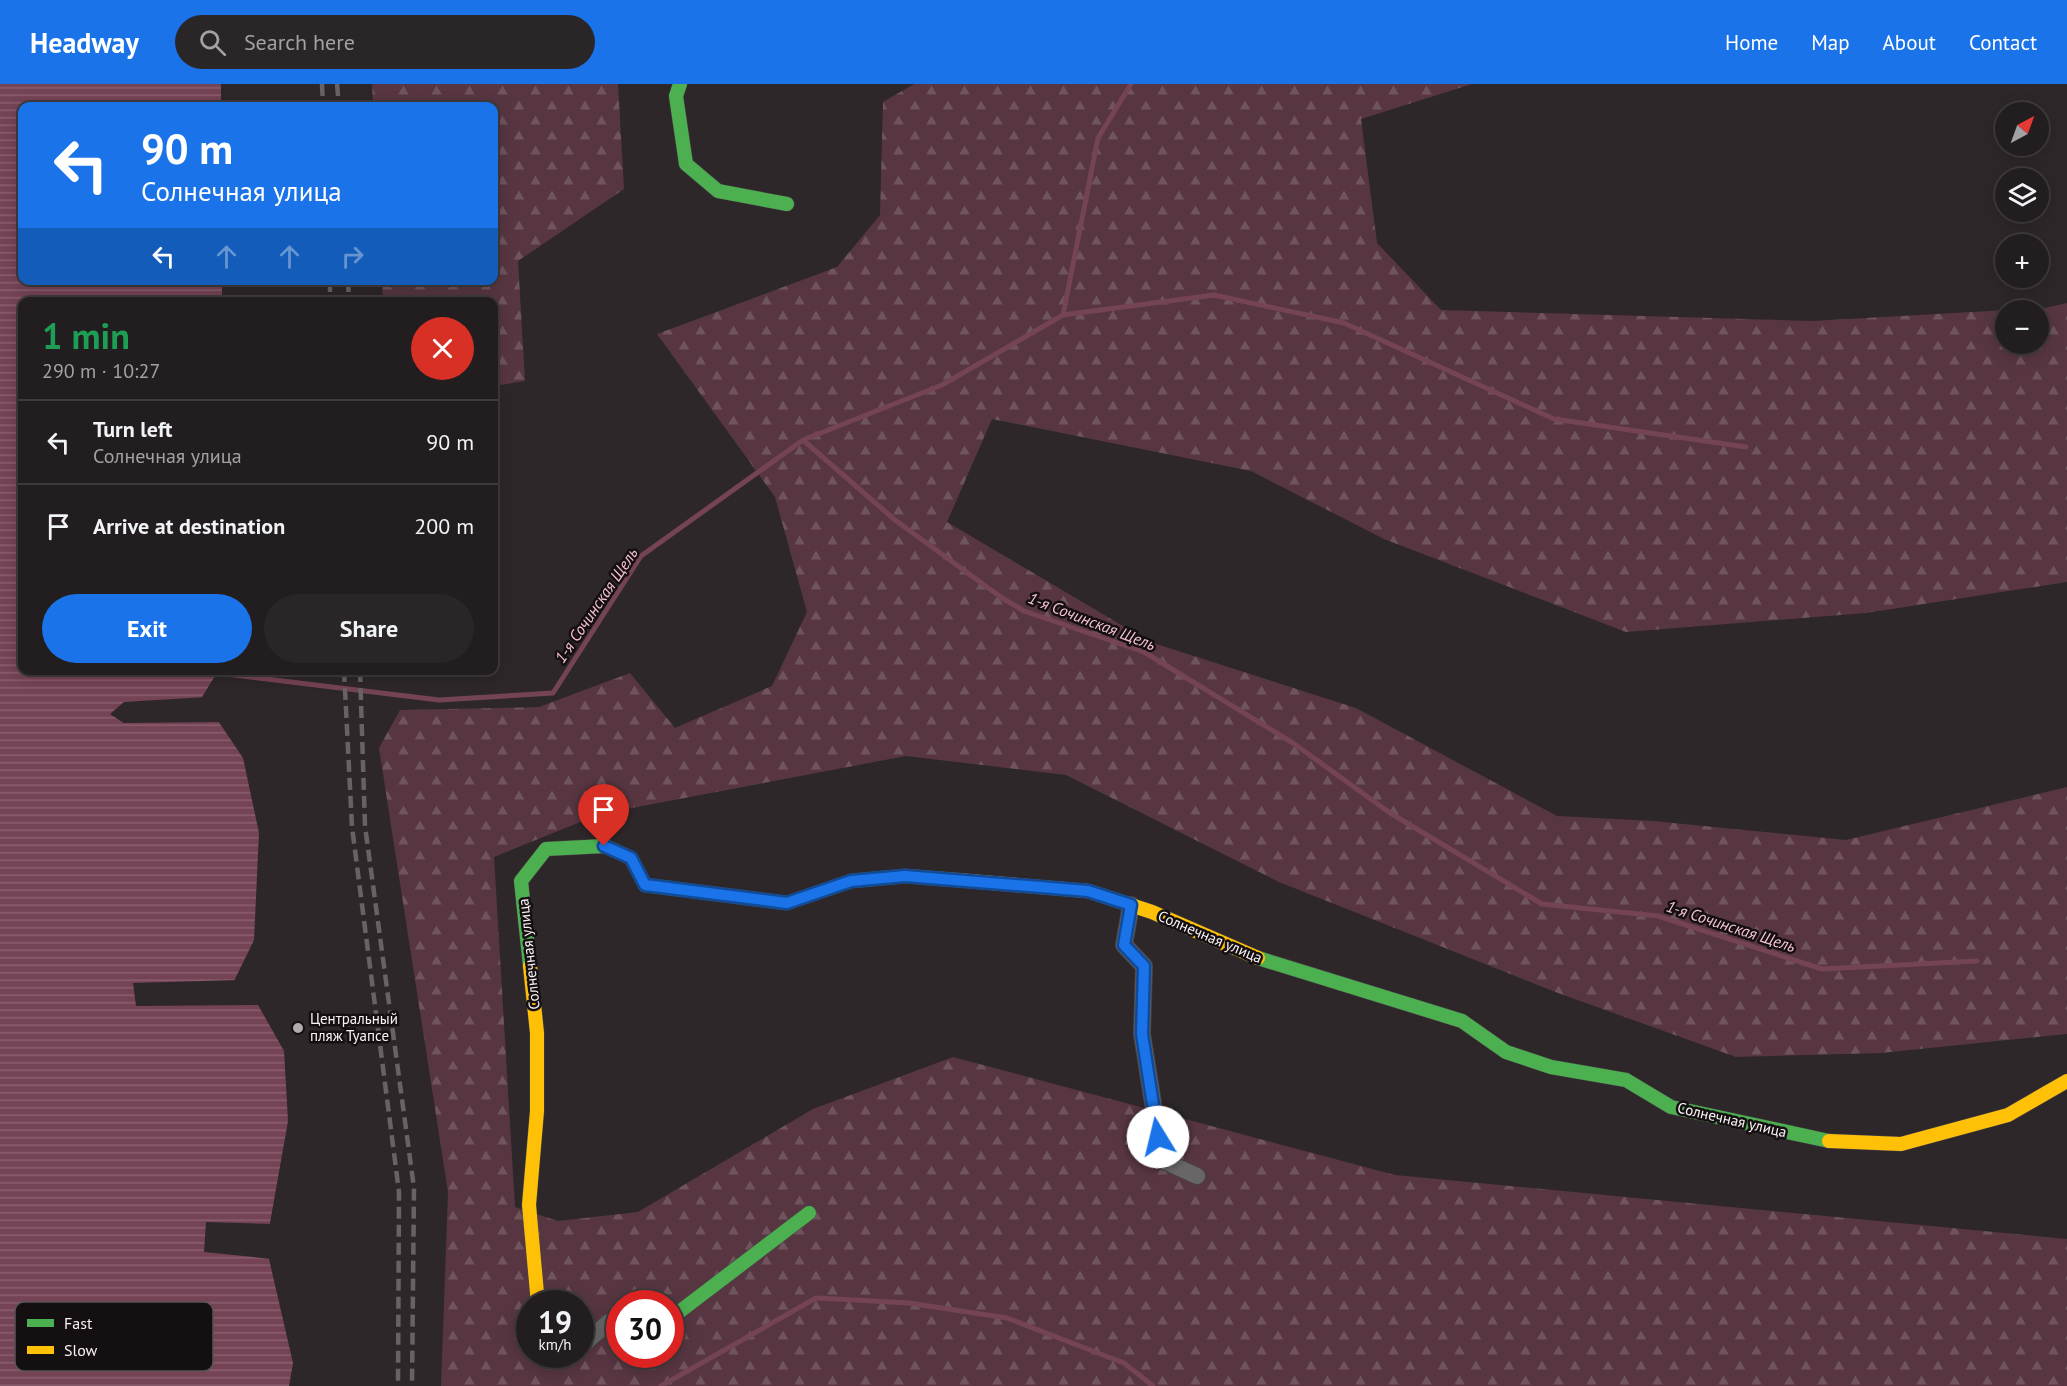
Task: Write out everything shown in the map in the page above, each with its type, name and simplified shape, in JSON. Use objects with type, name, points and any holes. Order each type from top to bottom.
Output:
[{"type":"street","points":[[680,84],[676,96],[686,165],[718,191],[787,204]]},
{"type":"street","name":"Солнечная улица","points":[[537,1290],[529,1205],[537,1111],[537,1033],[521,881],[546,849],[604,846],[631,858],[645,885],[787,903],[851,881],[905,876],[1088,891],[1131,905],[1269,963],[1462,1021],[1506,1052],[1551,1067],[1626,1080],[1671,1107],[1836,1143],[1901,1144],[2008,1115],[2067,1081]]},
{"type":"street","points":[[1131,905],[1124,945],[1144,966],[1142,1034],[1162,1160],[1197,1176]]},
{"type":"street","points":[[684,1308],[809,1213]]},
{"type":"street","points":[[594,1335],[606,1325]]},
{"type":"green space","points":[[372,84],[618,84],[624,189],[518,261],[525,381],[498,385],[498,297],[383,297],[382,285],[498,285],[498,102],[373,102]]},
{"type":"green space","points":[[914,84],[1472,84],[1361,119],[1377,243],[1441,310],[1812,321],[1995,311],[1995,354],[2049,354],[2049,307],[2067,303],[2067,582],[1866,613],[1626,632],[1384,539],[1251,471],[992,419],[947,522],[1150,642],[1356,708],[1557,816],[1653,821],[1846,840],[2067,787],[2067,1034],[1881,1053],[1736,1057],[1558,993],[1279,882],[1066,775],[906,756],[600,814],[494,857],[515,1207],[558,1221],[638,1212],[813,1109],[953,1057],[1395,1175],[2067,1239],[2067,1386],[441,1386],[448,1192],[379,748],[400,710],[539,707],[630,673],[675,728],[772,686],[807,612],[775,497],[657,334],[837,267],[880,215],[883,102]]},
{"type":"shaded area","points":[[0,84],[221,84],[221,102],[18,102],[18,285],[222,285],[222,297],[18,297],[18,675],[216,675],[202,697],[243,758],[259,833],[254,940],[234,981],[258,1005],[284,1051],[288,1121],[270,1223],[269,1259],[293,1363],[289,1386],[0,1386]]},
{"type":"pier","points":[[206,697],[222,722],[124,723],[110,714],[124,702]]},
{"type":"pier","points":[[238,980],[262,1005],[136,1006],[133,983]]},
{"type":"pier","points":[[206,1222],[273,1224],[272,1259],[204,1252]]},
{"type":"waterway","points":[[803,440],[942,385],[1063,315],[1098,138],[1131,84]]},
{"type":"waterway","points":[[1063,315],[1214,295],[1344,323],[1554,419],[1746,447]]},
{"type":"waterway","name":"1-я Сочинская Щель","points":[[234,675],[439,700],[553,693],[641,556],[803,440],[895,520],[1002,598],[1024,611],[1144,652],[1293,743],[1390,813],[1542,904],[1658,916],[1822,969],[1977,961]]},
{"type":"waterway","points":[[661,1386],[816,1298],[909,1303],[1007,1318],[1124,1363],[1153,1386]]},
{"type":"railway","points":[[322,84],[323,102]]},
{"type":"railway","points":[[337,84],[339,102]]},
{"type":"railway","points":[[330,285],[330,297]]},
{"type":"railway","points":[[348,285],[349,297]]},
{"type":"railway","points":[[344,675],[352,827],[399,1192],[398,1386]]},
{"type":"railway","points":[[360,675],[365,826],[414,1188],[412,1386]]},
{"type":"traffic: fast","points":[[680,84],[676,96],[686,164],[718,191],[787,204]]},
{"type":"traffic: fast","points":[[530,966],[521,881],[546,849],[605,846],[631,858],[645,885],[787,903],[851,881],[905,876],[957,880]]},
{"type":"traffic: fast","points":[[1258,958],[1462,1021],[1506,1052],[1551,1067],[1626,1080],[1671,1107],[1829,1141]]},
{"type":"traffic: fast","points":[[684,1308],[809,1213]]},
{"type":"traffic: slow","points":[[957,880],[1088,891],[1152,912],[1258,958]]},
{"type":"traffic: slow","points":[[530,966],[537,1033],[537,1111],[529,1205],[537,1290]]},
{"type":"traffic: slow","points":[[1829,1141],[1901,1144],[2008,1115],[2067,1081]]},
{"type":"place","name":"Центральный пляж Туапсе","points":[[298,1028]]},
{"type":"route","points":[[604,846],[631,858],[645,885],[722,896],[787,903],[851,881],[905,876],[1088,891],[1131,905],[1124,945],[1144,966],[1142,1034],[1158,1137]]}]
